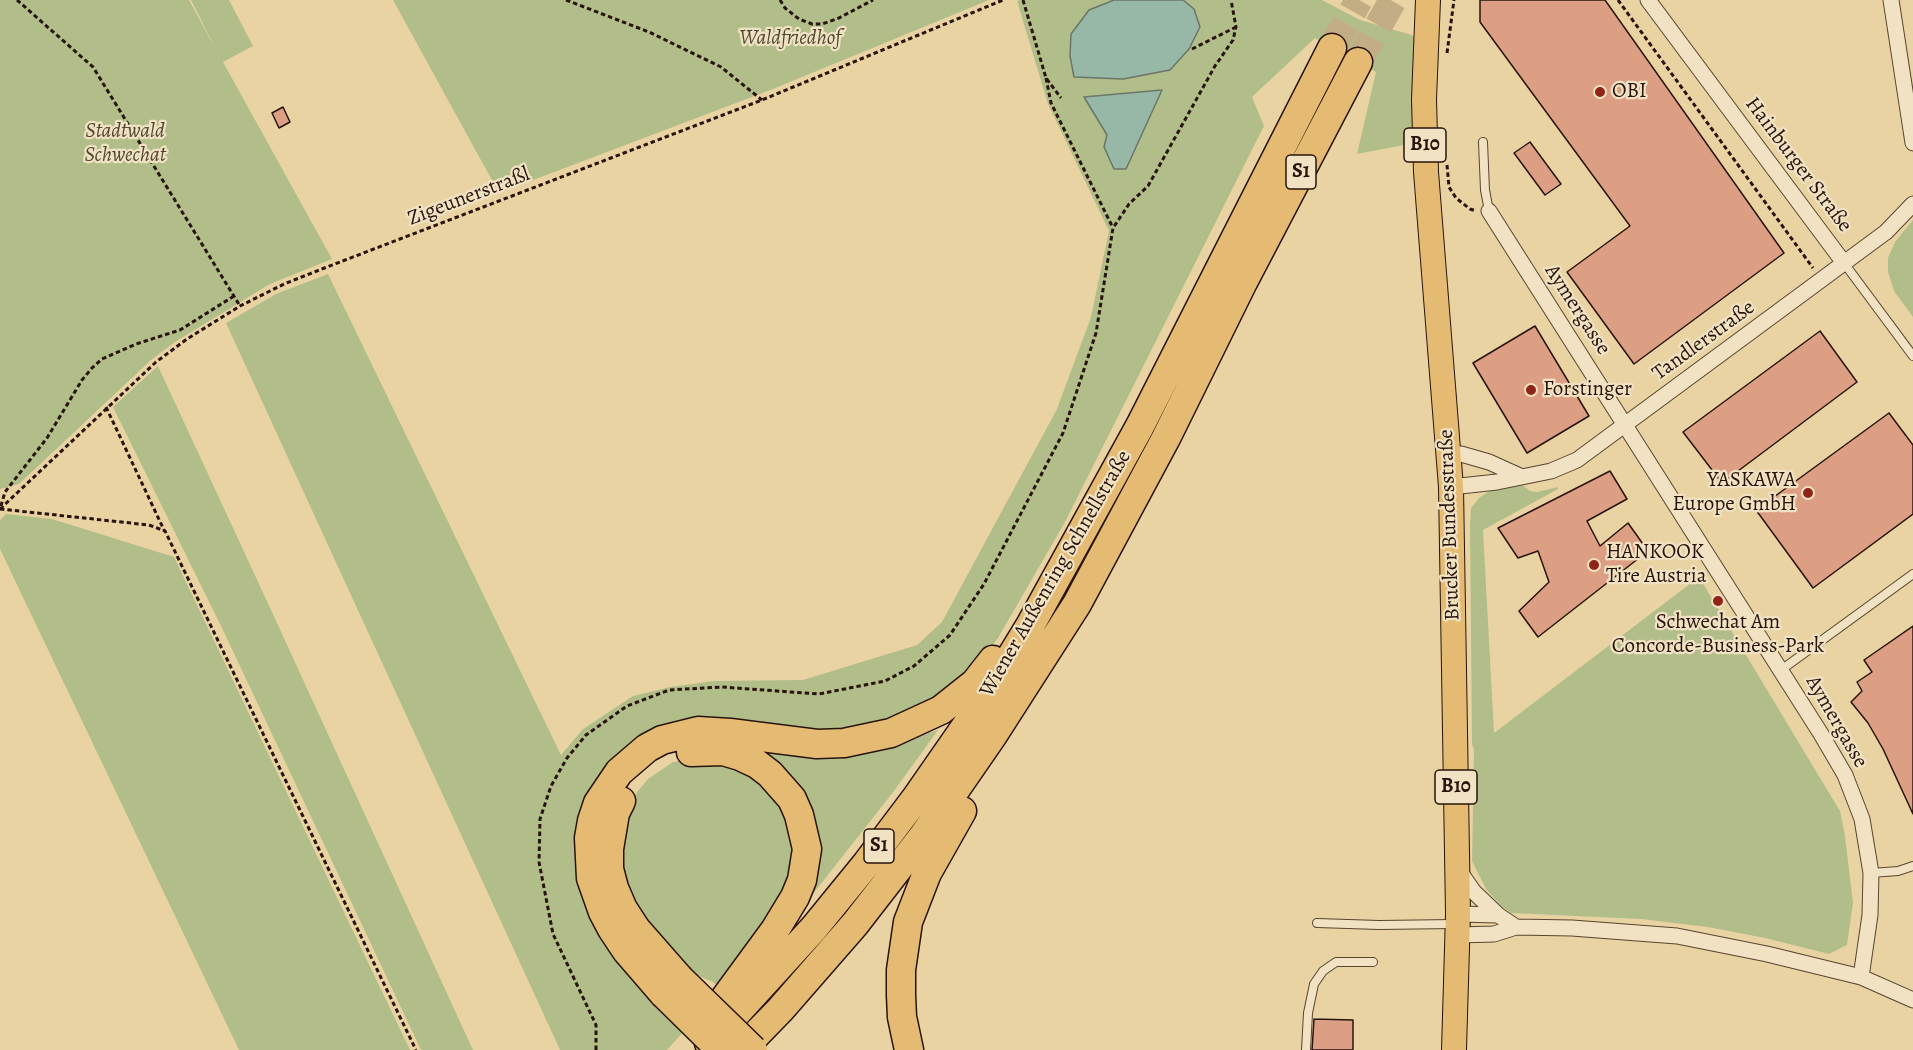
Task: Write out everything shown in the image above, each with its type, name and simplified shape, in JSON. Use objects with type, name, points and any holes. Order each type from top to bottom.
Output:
[{"type":"highway","name":"Wiener Außenring Schnellstraße","points":[[702,1050],[814,928],[916,798],[989,693],[1031,624],[1140,426],[1332,48]]},
{"type":"highway","name":"Wiener Außenring Schnellstraße","points":[[741,1050],[780,1010],[855,924],[924,835],[993,735],[1077,604],[1166,438],[1243,282],[1358,62]]},
{"type":"highway","points":[[753,1050],[632,957],[612,929],[603,912],[591,878],[589,838],[598,803],[630,760],[654,744],[680,735],[698,731],[730,733],[817,744],[866,740],[891,733],[933,714],[957,698],[975,683],[1005,644],[1031,624]]},
{"type":"highway","points":[[909,1050],[902,1017],[901,995],[901,970],[908,922],[927,873],[987,769],[993,735]]},
{"type":"highway","points":[[695,1050],[704,1027],[775,930],[795,897],[802,880],[807,849],[799,815],[792,799],[770,774],[757,764],[740,756],[704,751],[670,758],[643,774],[631,786],[615,813],[610,831],[609,869],[623,909],[672,986],[721,1050]]},
{"type":"main road","name":"Brucker Bundesstraße","points":[[1428,0],[1424,99],[1426,172],[1451,487],[1458,870],[1454,1050]]},
{"type":"street","name":"Hainburger Straße","points":[[1648,0],[1844,263]]},
{"type":"street","points":[[1891,0],[1913,143]]},
{"type":"street","name":"Tandlerstraße","points":[[1451,487],[1497,482],[1551,471],[1577,460],[1886,232],[1913,204]]},
{"type":"street","name":"Aymergasse","points":[[1490,211],[1845,775],[1862,819],[1871,873],[1870,915],[1861,977]]},
{"type":"street","points":[[1449,455],[1461,454],[1489,462],[1520,476]]},
{"type":"street","points":[[1458,870],[1474,892],[1498,915],[1516,927]]},
{"type":"street","points":[[1458,924],[1498,915]]},
{"type":"street","points":[[1458,924],[1494,934],[1516,927],[1572,928],[1677,936],[1767,954],[1861,977],[1913,1000]]},
{"type":"lane","points":[[1483,142],[1485,190],[1490,211]]},
{"type":"lane","name":"Hainburger Straße","points":[[1844,263],[1913,356]]},
{"type":"lane","points":[[1780,670],[1913,574]]},
{"type":"lane","points":[[1871,873],[1898,871],[1913,866]]},
{"type":"lane","points":[[1317,923],[1458,924]]},
{"type":"lane","points":[[1306,1050],[1308,1013],[1314,984],[1323,971],[1336,962],[1373,962]]},
{"type":"path","points":[[17,0],[93,67],[240,306]]},
{"type":"path","points":[[566,0],[649,32],[721,67],[762,100]]},
{"type":"path","points":[[780,0],[785,8],[799,20],[812,24],[822,24],[839,18],[871,0]]},
{"type":"path","name":"Zigeunerstraßl","points":[[0,509],[156,362],[187,339],[240,306],[316,271],[762,100],[1003,0]]},
{"type":"path","points":[[1023,0],[1051,103],[1113,228]]},
{"type":"path","points":[[596,1050],[596,1025],[553,934],[540,862],[540,819],[551,786],[567,758],[586,735],[627,706],[669,690],[722,687],[819,694],[885,681],[914,666],[950,635],[984,584],[1064,433],[1096,333],[1113,228],[1129,204],[1148,186],[1215,66],[1233,40],[1236,27],[1231,0]]},
{"type":"path","points":[[1446,59],[1454,0]]},
{"type":"path","points":[[1618,0],[1821,280]]},
{"type":"path","points":[[1192,49],[1236,27]]},
{"type":"path","points":[[1046,78],[1061,98]]},
{"type":"path","points":[[1447,164],[1449,187],[1456,198],[1470,209],[1479,212],[1490,211]]},
{"type":"path","points":[[165,531],[149,525],[0,509],[1,502],[5,492],[47,438],[82,380],[102,359],[136,344],[180,330],[234,297]]},
{"type":"path","points":[[106,407],[416,1050]]},
{"type":"green space","name":"Stadtwald Schwechat","points":[[0,0],[189,0],[216,50],[191,0],[229,0],[253,46],[223,62],[332,259],[270,284],[175,342],[151,360],[19,484],[0,489]]},
{"type":"green space","name":"Waldfriedhof","points":[[393,0],[989,0],[773,89],[499,193]]},
{"type":"green space","points":[[1322,0],[1360,20],[1415,36],[1415,143],[1357,154],[1376,72],[1315,38],[1252,97],[1264,126],[1065,522],[998,638],[962,685],[935,706],[849,734],[694,723],[579,820],[575,850],[590,907],[684,1031],[667,1050],[560,1050],[226,323],[276,294],[328,274],[561,755],[583,729],[633,696],[670,687],[714,681],[803,680],[917,645],[942,622],[1057,409],[1091,317],[1109,231],[1048,104],[1017,1]]},
{"type":"green space","points":[[1913,220],[1913,317],[1894,291],[1888,272],[1888,258],[1895,242]]},
{"type":"green space","points":[[158,366],[473,1050],[421,1050],[222,628],[113,407]]},
{"type":"green space","points":[[1512,484],[1522,485],[1530,491],[1537,492],[1558,487],[1558,489],[1483,530],[1494,733],[1699,577],[1840,811],[1853,903],[1847,945],[1829,954],[1708,927],[1641,919],[1511,913],[1501,906],[1486,889],[1472,861],[1474,750],[1472,744],[1471,508],[1488,492]]},
{"type":"green space","points":[[6,514],[52,519],[174,557],[410,1050],[239,1050],[0,549],[0,520]]},
{"type":"green space","points":[[938,730],[894,791],[805,904],[814,852],[735,742],[888,747]]},
{"type":"green space","points":[[706,758],[755,773],[789,816],[796,870],[779,906],[720,988],[713,982],[696,975],[636,916],[618,878],[624,811],[634,796],[648,779],[673,762]]},
{"type":"shaded area","points":[[1114,0],[1183,0],[1194,9],[1200,27],[1189,49],[1170,70],[1123,79],[1074,77],[1070,56],[1071,34],[1089,10]]},
{"type":"shaded area","points":[[1162,90],[1126,169],[1114,169],[1104,147],[1107,135],[1084,97]]},
{"type":"building","points":[[1480,0],[1605,0],[1784,253],[1634,364],[1567,272],[1630,226],[1480,22]]},
{"type":"building","points":[[283,107],[290,122],[279,128],[272,113]]},
{"type":"building","points":[[1530,142],[1561,184],[1545,195],[1514,153]]},
{"type":"building","name":"Forstinger","points":[[1535,326],[1589,416],[1527,453],[1473,363]]},
{"type":"building","points":[[1820,331],[1857,382],[1722,483],[1683,432]]},
{"type":"building","points":[[1889,413],[1913,445],[1913,514],[1813,588],[1756,510]]},
{"type":"building","points":[[1610,471],[1627,499],[1587,521],[1600,546],[1628,523],[1648,551],[1538,637],[1519,611],[1549,582],[1538,551],[1518,558],[1498,528]]},
{"type":"building","points":[[1913,626],[1913,814],[1883,749],[1868,723],[1851,702],[1862,691],[1857,682],[1872,672],[1864,660]]},
{"type":"building","points":[[1314,1019],[1353,1020],[1353,1050],[1312,1050]]},
{"type":"tunnel","points":[[1332,48],[1359,0]]},
{"type":"tunnel","points":[[1358,62],[1393,0]]},
{"type":"place","name":"OBI","points":[[1600,92]]},
{"type":"place","name":"Forstinger","points":[[1531,390]]},
{"type":"place","name":"YASKAWA Europe GmbH","points":[[1808,493]]},
{"type":"place","name":"HANKOOK Tire Austria","points":[[1594,565]]},
{"type":"place","name":"Schwechat Am Concorde-Business-Park","points":[[1718,601]]}]
